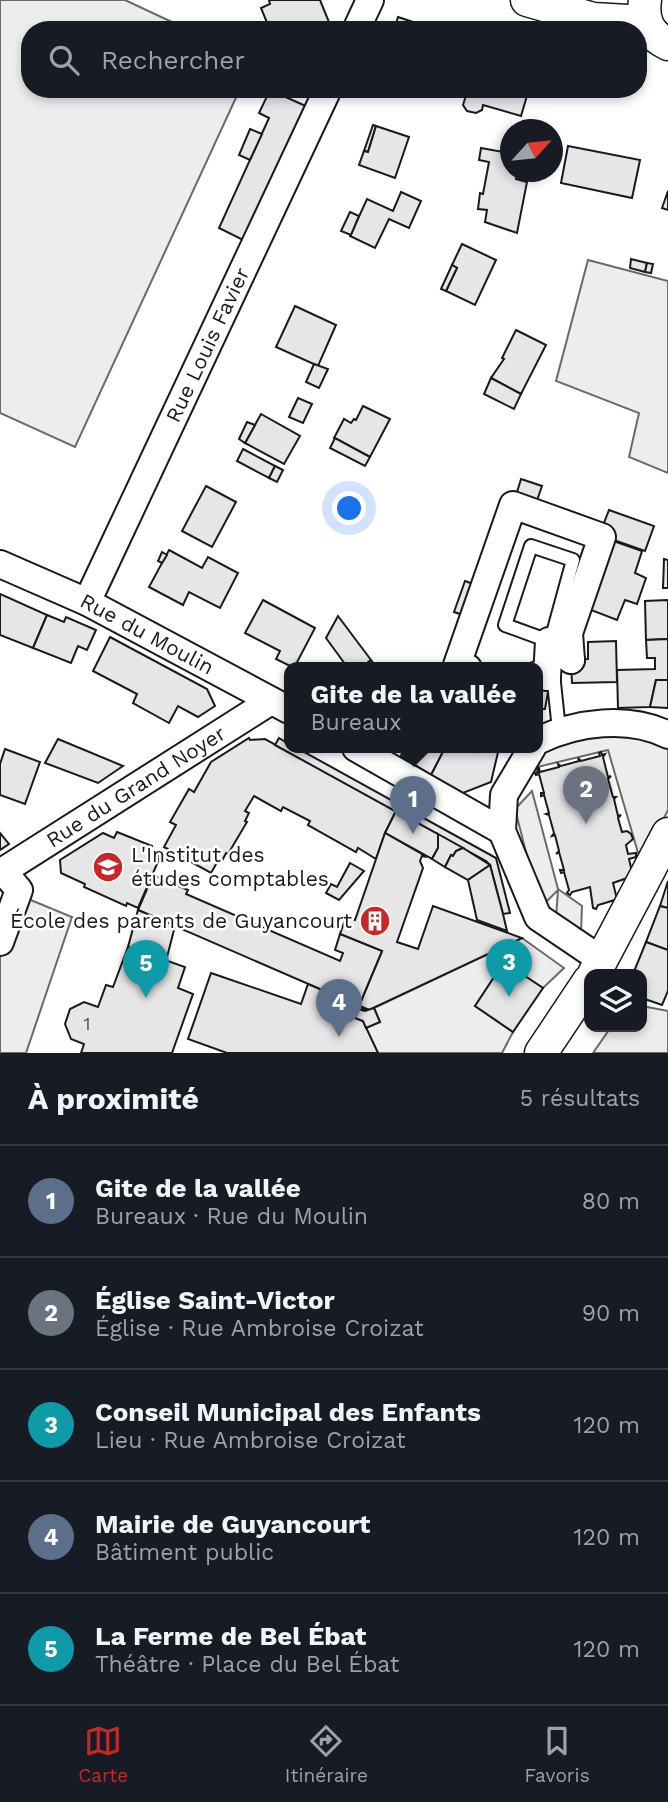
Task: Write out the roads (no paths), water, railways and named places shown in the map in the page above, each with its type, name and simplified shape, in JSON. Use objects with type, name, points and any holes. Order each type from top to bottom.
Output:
[{"type":"street","points":[[360,21],[370,0]]},
{"type":"street","points":[[527,0],[593,19],[645,11],[658,39],[668,44]]},
{"type":"street","name":"Rue Louis Favier","points":[[88,603],[324,98]]},
{"type":"street","points":[[458,662],[513,505],[602,537],[569,633],[571,660],[549,641]]},
{"type":"street","name":"Rue du Moulin","points":[[0,564],[88,603],[280,706]]},
{"type":"street","points":[[543,676],[547,677],[549,641]]},
{"type":"street","name":"Rue du Grand Noyer","points":[[2,873],[280,706]]},
{"type":"street","points":[[548,735],[621,722],[650,726],[668,735]]},
{"type":"street","points":[[365,753],[502,831]]},
{"type":"street","points":[[529,753],[504,795],[502,831],[538,917],[592,969]]},
{"type":"street","points":[[597,969],[668,834]]},
{"type":"street","points":[[0,942],[19,890],[2,873]]},
{"type":"street","points":[[541,1053],[584,988]]},
{"type":"lane","points":[[548,735],[549,641],[573,560],[531,546],[505,625],[549,641]]},
{"type":"place","name":"Église Saint-Victor","points":[[586,824]]},
{"type":"place","name":"Gite de la vallée","points":[[413,834]]},
{"type":"place","name":"L'Institut des études comptables","points":[[108,867]]},
{"type":"place","name":"École des parents de Guyancourt","points":[[375,921]]},
{"type":"place","name":"Conseil Municipal des Enfants","points":[[509,997]]},
{"type":"place","name":"La Ferme de Bel Ébat","points":[[146,998]]},
{"type":"place","name":"Mairie de Guyancourt","points":[[339,1037]]}]
